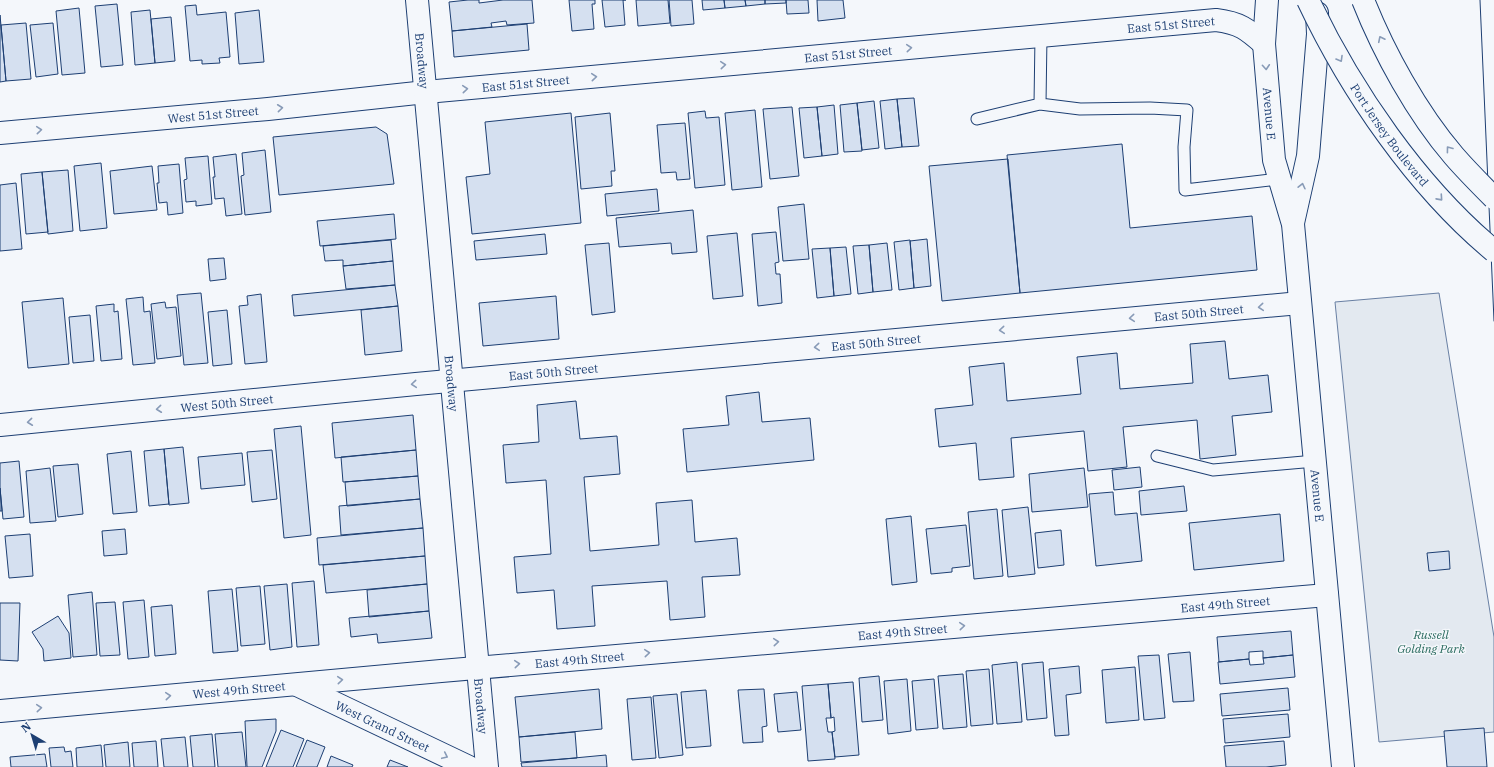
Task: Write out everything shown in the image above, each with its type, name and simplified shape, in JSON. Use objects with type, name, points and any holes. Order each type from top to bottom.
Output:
[{"type":"main road","name":"Broadway","points":[[417,0],[453,380],[487,767]]},
{"type":"main road","name":"Avenue E","points":[[1267,0],[1264,44],[1274,160],[1293,224],[1343,767]]},
{"type":"main road","name":"Port Jersey Boulevard","points":[[1308,0],[1342,62],[1370,108],[1395,143],[1423,180],[1482,242],[1494,251]]},
{"type":"main road","name":"Avenue E","points":[[1293,224],[1308,156],[1318,34],[1317,0]]},
{"type":"main road","points":[[1363,0],[1389,55],[1429,123],[1453,155],[1494,198]]},
{"type":"main road","name":"East 51st Street","points":[[426,92],[1216,20],[1242,26],[1264,44]]},
{"type":"main road","name":"West 51st Street","points":[[0,133],[268,109],[426,92]]},
{"type":"main road","name":"East 50th Street","points":[[453,380],[1300,303]]},
{"type":"main road","name":"West 50th Street","points":[[0,425],[453,380]]},
{"type":"main road","name":"East 49th Street","points":[[478,668],[1327,595]]},
{"type":"main road","name":"West 49th Street","points":[[0,711],[478,668]]},
{"type":"main road","name":"West Grand Street","points":[[296,684],[469,767]]},
{"type":"lane","points":[[1040,36],[1040,104]]},
{"type":"lane","points":[[977,119],[1040,104],[1080,109],[1150,108],[1187,110],[1184,147],[1185,190],[1280,179]]},
{"type":"lane","points":[[1157,456],[1213,470],[1315,461]]},
{"type":"green space","name":"Russell Golding Park","points":[[1439,293],[1494,637],[1494,732],[1379,742],[1335,302]]},
{"type":"building","points":[[479,0],[479,3],[503,0],[532,0],[534,23],[507,25],[506,21],[491,23],[492,27],[452,31],[449,2]]},
{"type":"building","points":[[569,0],[595,0],[595,4],[592,4],[594,29],[572,31]]},
{"type":"building","points":[[602,0],[623,0],[625,25],[605,27]]},
{"type":"building","points":[[636,0],[668,0],[670,23],[638,26]]},
{"type":"building","points":[[669,0],[692,0],[694,24],[671,26]]},
{"type":"building","points":[[702,0],[724,0],[725,8],[703,10]]},
{"type":"building","points":[[724,0],[745,0],[746,6],[725,8]]},
{"type":"building","points":[[745,0],[765,0],[765,4],[746,6]]},
{"type":"building","points":[[765,0],[786,0],[786,3],[765,4]]},
{"type":"building","points":[[786,0],[808,0],[809,13],[787,14]]},
{"type":"building","points":[[817,0],[843,0],[845,18],[818,21]]},
{"type":"building","points":[[117,4],[123,65],[101,67],[95,6]]},
{"type":"building","points":[[196,5],[197,15],[226,12],[230,57],[219,58],[220,63],[202,64],[202,60],[190,61],[185,6]]},
{"type":"building","points":[[79,8],[85,73],[62,75],[56,11]]},
{"type":"building","points":[[150,10],[155,63],[135,65],[131,12]]},
{"type":"building","points":[[259,10],[264,62],[239,64],[235,13]]},
{"type":"building","points":[[0,15],[6,81],[0,82]]},
{"type":"building","points":[[171,17],[175,61],[155,63],[151,19]]},
{"type":"building","points":[[26,23],[31,79],[6,81],[1,25]]},
{"type":"building","points":[[53,23],[58,74],[36,77],[30,25]]},
{"type":"building","points":[[527,24],[529,50],[454,57],[452,31]]},
{"type":"building","points":[[914,98],[919,146],[902,147],[897,99]]},
{"type":"building","points":[[897,99],[902,147],[885,149],[880,101]]},
{"type":"building","points":[[874,101],[879,148],[862,150],[857,103]]},
{"type":"building","points":[[857,103],[862,151],[844,152],[840,105]]},
{"type":"building","points":[[834,105],[838,154],[822,156],[817,107]]},
{"type":"building","points":[[792,107],[799,176],[770,179],[763,109]]},
{"type":"building","points":[[817,107],[822,156],[804,158],[799,108]]},
{"type":"building","points":[[755,110],[762,187],[732,190],[725,113]]},
{"type":"building","points":[[705,111],[706,118],[719,117],[725,185],[695,188],[688,113]]},
{"type":"building","points":[[571,113],[581,223],[472,234],[466,177],[490,174],[485,122]]},
{"type":"building","points":[[610,113],[615,171],[611,171],[612,186],[581,189],[575,117]]},
{"type":"building","points":[[685,123],[690,179],[677,180],[676,172],[661,173],[657,125]]},
{"type":"building","points":[[376,127],[387,134],[394,184],[279,195],[273,137]]},
{"type":"building","points":[[1122,144],[1130,228],[1252,216],[1257,270],[1020,293],[1007,155]]},
{"type":"building","points":[[265,150],[271,212],[245,215],[241,176],[244,175],[242,153]]},
{"type":"building","points":[[236,154],[242,214],[226,216],[224,198],[215,199],[213,157]]},
{"type":"building","points":[[208,156],[212,204],[196,206],[196,201],[186,202],[184,180],[187,179],[185,158]]},
{"type":"building","points":[[1008,159],[1020,293],[942,301],[929,166]]},
{"type":"building","points":[[101,163],[107,228],[80,231],[74,166]]},
{"type":"building","points":[[179,164],[183,213],[168,215],[167,202],[159,203],[157,183],[159,183],[158,166]]},
{"type":"building","points":[[152,166],[157,210],[114,214],[110,171]]},
{"type":"building","points":[[68,170],[73,231],[48,234],[42,172]]},
{"type":"building","points":[[42,172],[48,232],[26,234],[21,174]]},
{"type":"building","points":[[16,183],[22,249],[0,251],[0,185]]},
{"type":"building","points":[[657,189],[659,211],[607,216],[605,194]]},
{"type":"building","points":[[804,204],[809,259],[783,261],[778,207]]},
{"type":"building","points":[[693,210],[697,252],[672,254],[671,243],[619,247],[616,218]]},
{"type":"building","points":[[394,214],[396,239],[320,246],[317,221]]},
{"type":"building","points":[[776,232],[779,262],[775,263],[776,274],[780,274],[782,303],[758,306],[752,234]]},
{"type":"building","points":[[737,233],[743,296],[713,299],[707,236]]},
{"type":"building","points":[[545,234],[547,254],[476,260],[474,241]]},
{"type":"building","points":[[927,239],[931,286],[914,288],[910,241]]},
{"type":"building","points":[[391,240],[393,261],[343,266],[343,260],[325,261],[323,246]]},
{"type":"building","points":[[910,240],[914,288],[899,290],[894,242]]},
{"type":"building","points":[[609,243],[615,312],[592,315],[585,245]]},
{"type":"building","points":[[887,243],[892,290],[873,292],[869,245]]},
{"type":"building","points":[[869,245],[873,292],[858,294],[853,246]]},
{"type":"building","points":[[846,247],[851,294],[834,296],[830,248]]},
{"type":"building","points":[[830,248],[834,296],[817,298],[812,249]]},
{"type":"building","points":[[224,258],[226,279],[210,281],[208,259]]},
{"type":"building","points":[[393,261],[395,285],[346,289],[343,266]]},
{"type":"building","points":[[395,285],[398,306],[294,316],[292,295]]},
{"type":"building","points":[[201,293],[208,363],[184,365],[177,295]]},
{"type":"building","points":[[261,294],[267,362],[245,364],[239,306],[248,305],[247,296]]},
{"type":"building","points":[[556,296],[559,339],[483,346],[479,303]]},
{"type":"building","points":[[143,297],[144,312],[150,311],[155,363],[133,365],[126,299]]},
{"type":"building","points":[[63,298],[69,364],[28,368],[22,302]]},
{"type":"building","points":[[165,302],[166,308],[176,307],[181,356],[157,359],[151,304]]},
{"type":"building","points":[[114,304],[114,312],[118,311],[122,359],[101,361],[96,306]]},
{"type":"building","points":[[398,306],[402,351],[365,355],[361,310]]},
{"type":"building","points":[[227,310],[232,364],[213,366],[208,312]]},
{"type":"building","points":[[90,315],[94,361],[73,363],[69,317]]},
{"type":"building","points":[[1225,341],[1229,379],[1268,375],[1272,412],[1232,416],[1236,455],[1200,459],[1197,420],[1123,427],[1127,467],[1088,471],[1084,431],[1011,438],[1014,477],[979,480],[976,443],[939,447],[935,409],[973,405],[969,367],[1004,363],[1007,401],[1081,394],[1077,357],[1117,353],[1120,389],[1193,383],[1190,344]]},
{"type":"building","points":[[759,392],[762,422],[810,418],[814,460],[687,472],[683,429],[729,425],[726,396]]},
{"type":"building","points":[[576,401],[580,439],[617,436],[620,474],[584,477],[590,551],[659,545],[656,503],[692,500],[695,542],[737,538],[740,575],[702,577],[705,617],[670,620],[667,581],[592,586],[595,626],[557,629],[554,590],[517,593],[514,557],[551,554],[546,480],[506,483],[503,445],[539,442],[537,405]]},
{"type":"building","points":[[413,415],[416,450],[335,458],[332,423]]},
{"type":"building","points":[[301,426],[311,535],[284,538],[274,429]]},
{"type":"building","points":[[183,447],[189,503],[169,505],[164,449]]},
{"type":"building","points":[[164,449],[169,504],[149,506],[144,451]]},
{"type":"building","points":[[272,450],[277,499],[252,502],[247,452]]},
{"type":"building","points":[[416,450],[418,476],[343,482],[341,457]]},
{"type":"building","points":[[131,451],[137,512],[113,514],[107,454]]},
{"type":"building","points":[[242,453],[245,485],[201,489],[198,457]]},
{"type":"building","points":[[19,461],[24,517],[3,519],[0,488],[0,463]]},
{"type":"building","points":[[78,464],[83,514],[58,517],[53,466]]},
{"type":"building","points":[[1140,467],[1142,487],[1114,490],[1112,470]]},
{"type":"building","points":[[50,468],[56,521],[30,523],[26,471]]},
{"type":"building","points":[[1084,468],[1088,507],[1032,512],[1029,474]]},
{"type":"building","points":[[418,476],[420,499],[347,506],[345,482]]},
{"type":"building","points":[[1184,486],[1187,511],[1141,515],[1139,491]]},
{"type":"building","points":[[0,488],[2,511],[0,511]]},
{"type":"building","points":[[1113,492],[1115,515],[1137,513],[1142,561],[1096,566],[1089,494]]},
{"type":"building","points":[[420,499],[423,528],[341,535],[339,506]]},
{"type":"building","points":[[1028,507],[1035,574],[1008,577],[1002,510]]},
{"type":"building","points":[[997,509],[1003,576],[974,579],[968,512]]},
{"type":"building","points":[[1280,514],[1284,561],[1194,570],[1189,523]]},
{"type":"building","points":[[911,516],[917,582],[892,585],[886,519]]},
{"type":"building","points":[[966,525],[970,566],[952,568],[952,572],[931,574],[926,529]]},
{"type":"building","points":[[423,528],[425,556],[319,565],[317,538]]},
{"type":"building","points":[[125,529],[127,554],[104,556],[102,531]]},
{"type":"building","points":[[1061,530],[1064,565],[1038,568],[1035,533]]},
{"type":"building","points":[[30,534],[33,576],[9,578],[5,536]]},
{"type":"building","points":[[1449,551],[1450,569],[1429,571],[1427,553]]},
{"type":"building","points":[[425,556],[427,584],[326,593],[323,565]]},
{"type":"building","points":[[314,581],[319,645],[297,647],[292,583]]},
{"type":"building","points":[[287,584],[292,647],[270,650],[264,586]]},
{"type":"building","points":[[427,584],[429,611],[369,617],[367,590]]},
{"type":"building","points":[[260,586],[265,644],[241,646],[236,588]]},
{"type":"building","points":[[232,589],[238,651],[213,653],[208,591]]},
{"type":"building","points":[[92,592],[97,655],[73,657],[68,595]]},
{"type":"building","points":[[144,600],[149,657],[128,659],[123,602]]},
{"type":"building","points":[[115,602],[120,655],[100,656],[96,603]]},
{"type":"building","points":[[0,603],[20,603],[18,661],[0,660]]},
{"type":"building","points":[[172,605],[176,654],[155,656],[151,607]]},
{"type":"building","points":[[429,611],[432,638],[378,643],[377,634],[351,637],[349,618]]},
{"type":"building","points":[[58,616],[69,633],[71,658],[44,661],[43,649],[32,632]]},
{"type":"building","points":[[1291,631],[1293,655],[1263,658],[1263,651],[1249,652],[1249,659],[1219,662],[1217,637]]},
{"type":"building","points":[[1190,652],[1194,701],[1173,702],[1168,654]]},
{"type":"building","points":[[1159,655],[1165,718],[1144,720],[1138,656]]},
{"type":"building","points":[[1293,655],[1295,677],[1220,684],[1218,662],[1249,659],[1250,665],[1264,664],[1263,658]]},
{"type":"building","points":[[1017,662],[1022,722],[997,724],[992,665]]},
{"type":"building","points":[[1043,662],[1047,718],[1027,720],[1022,664]]},
{"type":"building","points":[[1079,666],[1081,693],[1066,695],[1069,735],[1055,736],[1049,669]]},
{"type":"building","points":[[1135,667],[1139,720],[1106,723],[1102,670]]},
{"type":"building","points":[[989,669],[993,724],[971,726],[966,671]]},
{"type":"building","points":[[963,674],[967,727],[943,729],[938,676]]},
{"type":"building","points":[[879,676],[883,720],[862,722],[859,678]]},
{"type":"building","points":[[907,679],[911,731],[888,734],[884,681]]},
{"type":"building","points":[[934,679],[938,728],[916,730],[912,681]]},
{"type":"building","points":[[853,682],[859,755],[835,757],[832,732],[835,731],[834,717],[831,718],[828,684]]},
{"type":"building","points":[[828,684],[831,718],[826,718],[828,732],[832,732],[835,759],[808,761],[802,686]]},
{"type":"building","points":[[1288,688],[1290,710],[1222,716],[1220,694]]},
{"type":"building","points":[[599,689],[602,729],[519,737],[515,697]]},
{"type":"building","points":[[764,689],[767,726],[762,727],[763,742],[743,743],[738,690]]},
{"type":"building","points":[[706,690],[711,746],[686,748],[681,692]]},
{"type":"building","points":[[797,692],[801,730],[778,732],[774,694]]},
{"type":"building","points":[[677,694],[683,755],[659,758],[653,696]]},
{"type":"building","points":[[651,697],[656,758],[632,760],[627,699]]},
{"type":"building","points":[[1288,714],[1290,737],[1225,743],[1223,719]]},
{"type":"building","points":[[276,719],[276,731],[262,767],[247,767],[245,721]]},
{"type":"building","points":[[1484,728],[1487,767],[1447,767],[1444,731]]},
{"type":"building","points":[[281,730],[304,739],[293,767],[266,767]]},
{"type":"building","points":[[242,732],[246,767],[218,767],[215,734]]},
{"type":"building","points":[[575,732],[577,758],[521,762],[519,737]]},
{"type":"building","points":[[212,734],[215,767],[193,767],[190,736]]},
{"type":"building","points":[[185,737],[188,767],[164,767],[161,739]]},
{"type":"building","points":[[307,740],[325,747],[317,767],[296,767]]},
{"type":"building","points":[[156,741],[158,767],[134,767],[132,743]]},
{"type":"building","points":[[1284,741],[1286,765],[1266,767],[1226,767],[1224,746]]},
{"type":"building","points":[[128,742],[130,767],[106,767],[104,745]]},
{"type":"building","points":[[101,745],[103,767],[77,767],[76,748]]},
{"type":"building","points":[[64,747],[65,752],[71,751],[73,767],[51,767],[49,748]]},
{"type":"building","points":[[45,754],[47,767],[11,767],[10,757]]},
{"type":"building","points":[[606,755],[607,767],[522,767],[521,763]]},
{"type":"building","points":[[331,756],[353,765],[352,767],[327,767]]},
{"type":"building","points":[[390,760],[408,767],[387,767]]},
{"type":"tram line","points":[[1480,0],[1494,321]]}]
